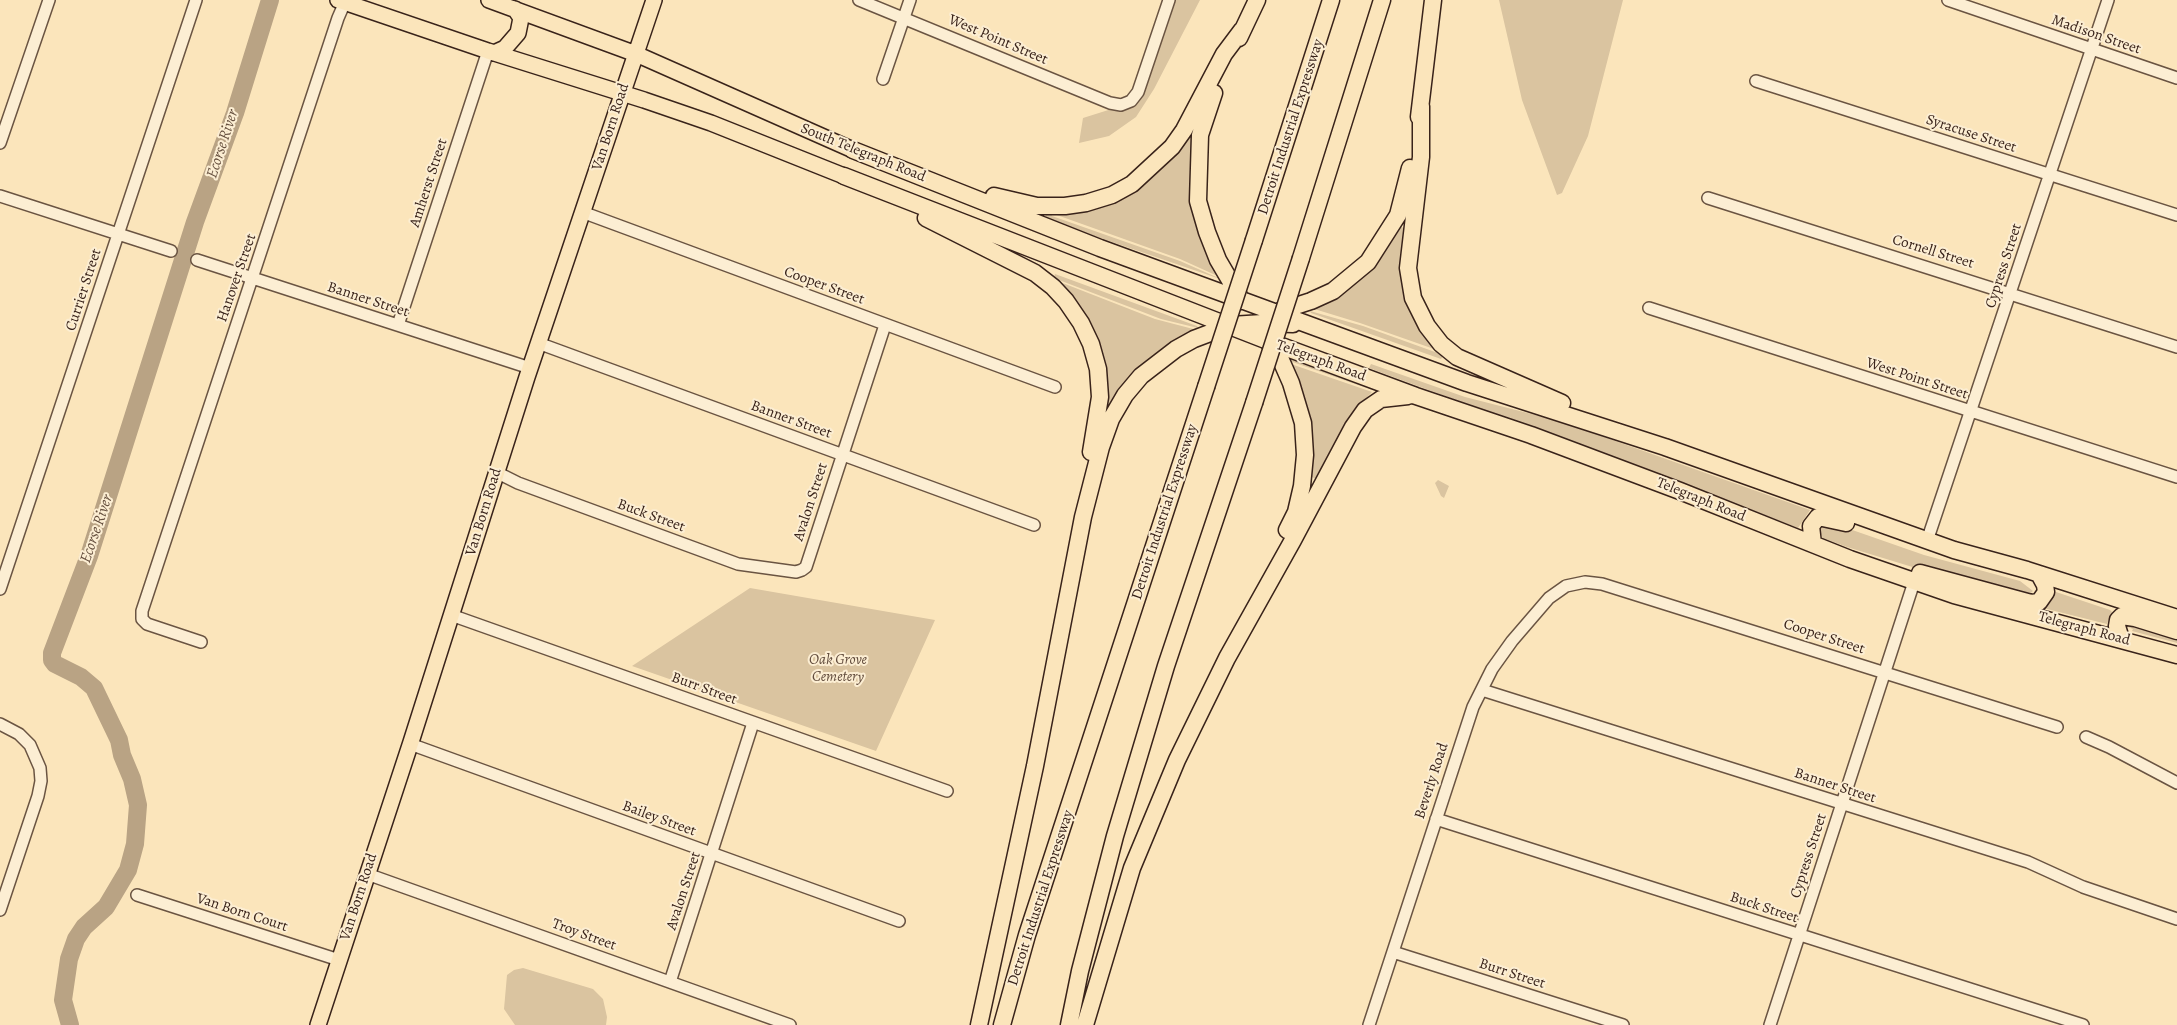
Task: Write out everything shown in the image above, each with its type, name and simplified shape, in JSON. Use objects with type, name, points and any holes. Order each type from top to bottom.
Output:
[{"type":"highway","points":[[1257,0],[1205,115],[1200,135],[1198,201],[1218,260],[1239,298],[1280,358],[1291,383],[1303,423],[1305,455],[1300,499],[1273,573]]},
{"type":"highway","name":"Detroit Industrial Expressway","points":[[1002,1025],[1027,935],[1331,0]]},
{"type":"highway","points":[[1069,1025],[1080,970],[1118,827],[1169,657],[1254,403],[1382,0]]},
{"type":"highway","points":[[979,1025],[1035,766],[1083,517],[1101,447],[1111,419],[1125,395],[1141,376],[1176,349],[1207,333],[1279,313],[1332,290],[1368,262],[1398,215],[1406,191],[1421,106],[1433,0]]},
{"type":"highway","points":[[861,153],[1011,201],[1037,206],[1065,206],[1086,203],[1112,195],[1132,184],[1172,147],[1184,130],[1224,54],[1242,30]]},
{"type":"highway","points":[[1421,106],[1421,157],[1408,268],[1413,298],[1427,326],[1441,344],[1457,357],[1665,448]]},
{"type":"highway","name":"South Telegraph Road","points":[[861,153],[1100,248],[1239,298]]},
{"type":"highway","points":[[851,179],[1035,273],[1066,301],[1091,344],[1098,369],[1100,397],[1085,486],[1083,517]]},
{"type":"highway","name":"South Telegraph Road","points":[[851,179],[1231,326]]},
{"type":"highway","points":[[1205,286],[1254,319],[1282,341],[1306,355]]},
{"type":"highway","name":"Telegraph Road","points":[[1239,298],[1467,383],[1665,448],[1927,541],[2177,618]]},
{"type":"highway","points":[[1195,313],[1315,327]]},
{"type":"highway","name":"Telegraph Road","points":[[1231,326],[1416,396],[1531,435],[1914,582],[1954,595],[2177,655]]},
{"type":"highway","points":[[1085,1025],[1132,868],[1177,760],[1227,658],[1353,427],[1365,410],[1381,399],[1416,396]]},
{"type":"highway","points":[[1814,544],[1811,526],[1814,520],[1825,517],[1945,557],[1985,558]]},
{"type":"highway","points":[[1866,565],[1896,566],[2031,603],[2039,602],[2046,592],[2046,585],[2039,574]]},
{"type":"highway","points":[[2121,639],[2117,626],[2118,620],[2122,616],[2177,631]]},
{"type":"main road","name":"South Telegraph Road","points":[[489,0],[636,54],[861,153]]},
{"type":"main road","name":"Van Born Road","points":[[318,1025],[538,343],[562,278],[582,212],[654,0]]},
{"type":"main road","name":"South Telegraph Road","points":[[342,1],[491,52],[623,92],[851,179]]},
{"type":"main road","points":[[491,52],[505,48],[518,33],[521,18],[514,8]]},
{"type":"street","points":[[0,143],[49,0]]},
{"type":"street","name":"Currier Street","points":[[1,582],[196,0]]},
{"type":"street","name":"West Point Street","points":[[859,0],[1110,104],[1126,103],[1138,92],[1169,0]]},
{"type":"street","points":[[883,79],[910,0]]},
{"type":"street","name":"Madison Street","points":[[1948,0],[2177,78]]},
{"type":"street","name":"Cypress Street","points":[[1927,541],[2108,0]]},
{"type":"street","name":"Hanover Street","points":[[201,642],[147,624],[142,619],[142,611],[342,1]]},
{"type":"street","name":"Amherst Street","points":[[398,325],[491,52]]},
{"type":"street","name":"Syracuse Street","points":[[1756,81],[2177,215]]},
{"type":"street","points":[[0,196],[172,251]]},
{"type":"street","name":"Cornell Street","points":[[1708,198],[2177,347]]},
{"type":"street","name":"Cooper Street","points":[[582,212],[1055,387]]},
{"type":"street","name":"Banner Street","points":[[197,260],[530,368]]},
{"type":"street","name":"West Point Street","points":[[1650,308],[1971,412],[2177,476]]},
{"type":"street","name":"Avalon Street","points":[[799,571],[806,567],[885,325]]},
{"type":"street","name":"Banner Street","points":[[538,343],[1034,525]]},
{"type":"street","name":"Buck Street","points":[[496,472],[518,483],[738,564],[799,571]]},
{"type":"street","name":"Cooper Street","points":[[1579,582],[1602,584],[2058,727]]},
{"type":"street","name":"Beverly Road","points":[[1369,1025],[1468,719],[1492,669],[1512,641],[1549,598],[1566,586],[1579,582]]},
{"type":"street","name":"Cypress Street","points":[[1770,1025],[1914,582]]},
{"type":"street","name":"Burr Street","points":[[451,615],[947,791]]},
{"type":"street","name":"Banner Street","points":[[1482,690],[2028,862],[2082,887],[2177,919]]},
{"type":"street","name":"Avalon Street","points":[[670,982],[753,723]]},
{"type":"street","points":[[0,724],[19,734],[30,745],[38,762],[41,781],[38,796],[0,910]]},
{"type":"street","points":[[2086,737],[2109,747],[2177,784]]},
{"type":"street","name":"Bailey Street","points":[[410,744],[711,854],[899,920]]},
{"type":"street","name":"Buck Street","points":[[1436,819],[2083,1025]]},
{"type":"street","name":"Troy Street","points":[[367,874],[790,1025]]},
{"type":"street","name":"Van Born Court","points":[[136,895],[338,960]]},
{"type":"street","name":"Burr Street","points":[[1393,952],[1623,1025]]},
{"type":"green space","points":[[1174,0],[1200,0],[1154,89],[1136,117],[1109,136],[1079,143],[1083,118],[1137,101],[1157,54]]},
{"type":"green space","points":[[1499,0],[1623,0],[1588,136],[1562,193],[1557,195],[1522,100]]},
{"type":"green space","points":[[1186,135],[1194,137],[1191,188],[1222,278],[1180,259],[1054,214],[1087,207]]},
{"type":"green space","points":[[1051,211],[1052,216],[1180,261],[1223,280],[1045,219],[1046,214]]},
{"type":"green space","points":[[1401,227],[1407,229],[1404,258],[1437,346],[1434,349],[1311,308],[1367,273],[1382,257]]},
{"type":"green space","points":[[1055,274],[1197,326],[1198,328],[1161,319],[1059,280],[1055,283],[1053,280]]},
{"type":"green space","points":[[1060,282],[1155,319],[1197,330],[1152,356],[1109,406],[1104,404],[1104,381]]},
{"type":"green space","points":[[1310,311],[1363,326],[1435,352],[1439,348],[1445,353],[1441,359],[1311,313]]},
{"type":"green space","points":[[1287,358],[1375,389],[1375,391],[1287,360]]},
{"type":"green space","points":[[1288,363],[1372,392],[1355,410],[1318,480],[1312,477],[1313,447],[1310,424]]},
{"type":"green space","points":[[1371,364],[1465,397],[1559,421],[1810,510],[1798,528],[1687,485],[1369,368]]},
{"type":"green space","points":[[1438,480],[1449,486],[1444,498],[1441,496],[1435,483]]},
{"type":"green space","points":[[1822,525],[1838,525],[1924,555],[2020,581],[2033,591],[2027,596],[1978,587],[1847,547],[1823,538],[1818,528]]},
{"type":"green space","name":"Oak Grove Cemetery","points":[[750,588],[935,620],[876,751],[632,666]]},
{"type":"green space","points":[[2053,591],[2110,610],[2112,612],[2107,624],[2043,608]]},
{"type":"green space","points":[[2129,624],[2177,635],[2177,643],[2132,631],[2133,629],[2125,626]]},
{"type":"green space","points":[[523,968],[593,989],[603,999],[607,1017],[606,1025],[515,1025],[504,1009],[507,975],[514,970]]},
{"type":"waterway","name":"Ecorse River","points":[[70,1025],[63,1000],[69,959],[76,939],[84,927],[106,907],[128,870],[135,844],[138,805],[132,779],[122,755],[119,740],[94,688],[81,677],[55,664],[52,660],[52,653],[89,556],[195,222],[235,113],[270,0]]}]
